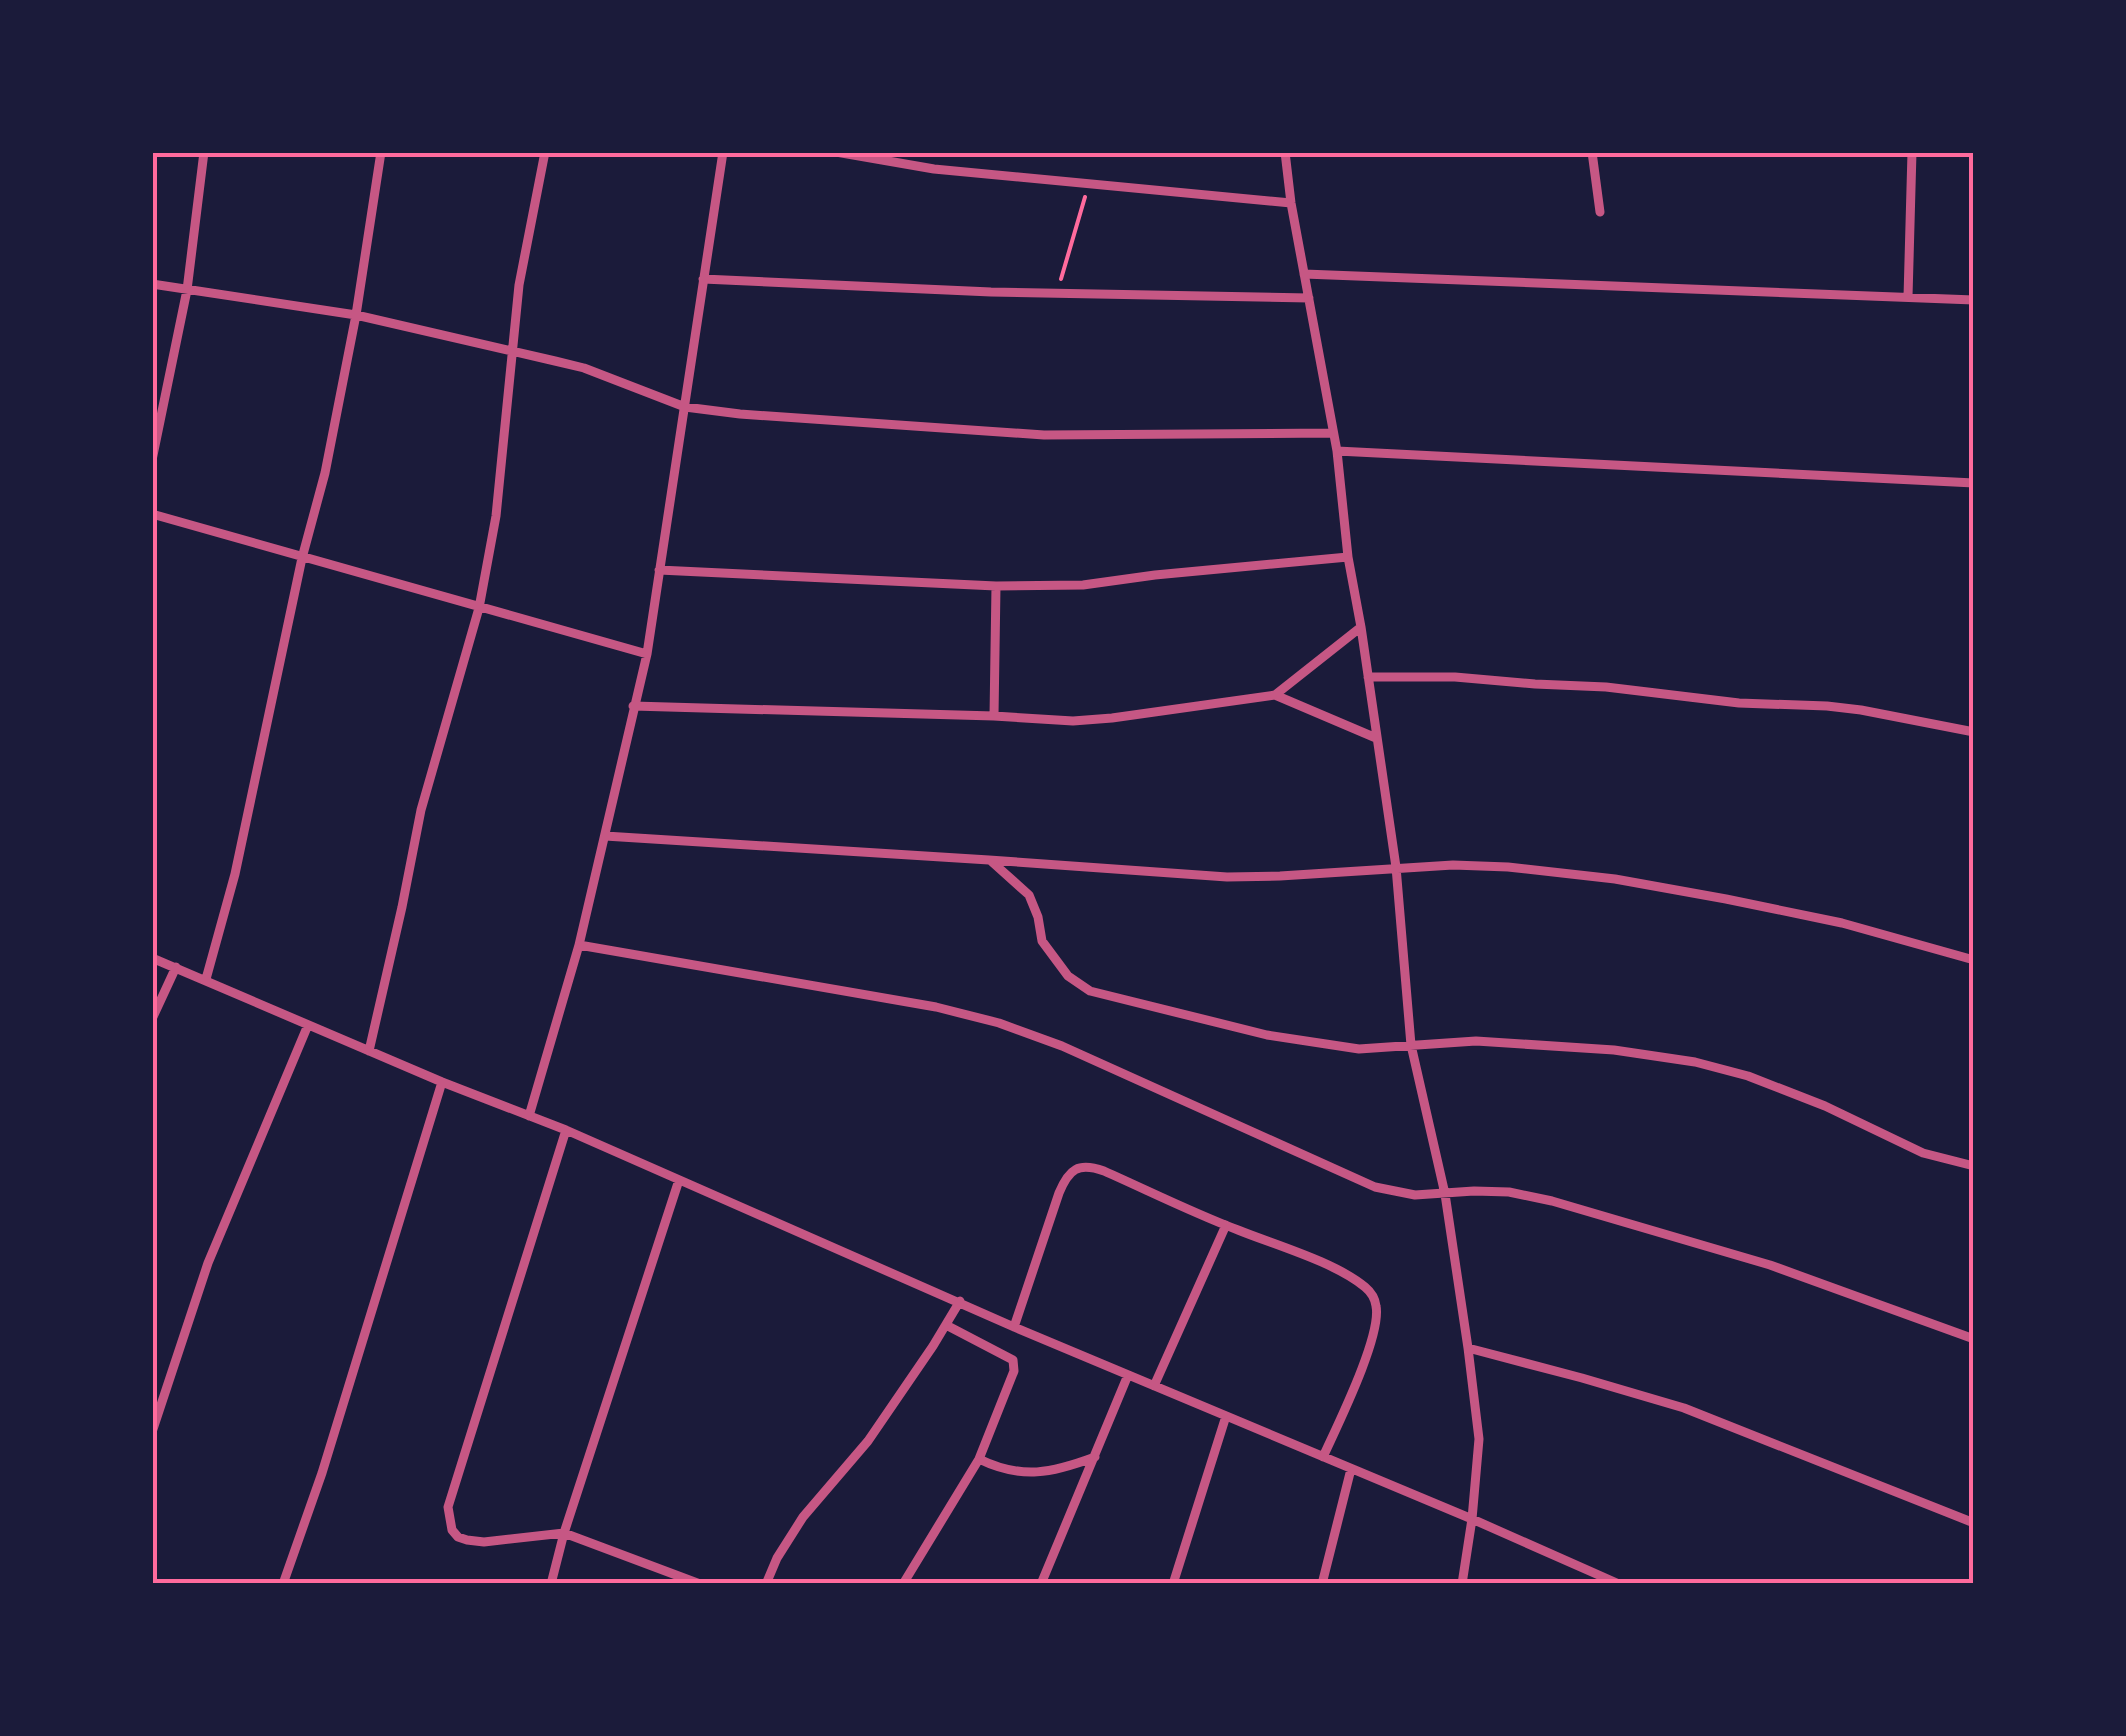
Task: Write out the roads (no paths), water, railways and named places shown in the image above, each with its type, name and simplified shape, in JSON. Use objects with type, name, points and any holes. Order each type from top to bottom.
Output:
[{"type":"street","points":[[152,460],[187,290],[204,152]]},
{"type":"street","points":[[206,979],[235,874],[302,558],[325,474],[356,316],[380,152]]},
{"type":"street","points":[[369,1051],[421,810],[479,608],[496,516],[527,234],[544,152]]},
{"type":"street","points":[[529,1116],[579,945],[647,654],[722,152]]},
{"type":"street","points":[[836,152],[1291,203]]},
{"type":"street","points":[[1285,152],[1336,452],[1348,557],[1396,867],[1411,1045],[1445,1194],[1468,1348],[1479,1439],[1462,1584]]},
{"type":"street","points":[[1592,152],[1600,212]]},
{"type":"street","points":[[1908,297],[1912,152]]},
{"type":"street","points":[[1304,274],[1974,300]]},
{"type":"street","points":[[702,279],[991,292],[1308,298]]},
{"type":"street","points":[[152,284],[356,316],[584,368],[685,407],[1044,436],[1332,433]]},
{"type":"street","points":[[1336,452],[1974,483]]},
{"type":"street","points":[[152,514],[647,654]]},
{"type":"street","points":[[659,570],[996,586],[1083,585],[1348,557]]},
{"type":"street","points":[[994,716],[996,586]]},
{"type":"street","points":[[633,706],[1092,720],[1275,694],[1361,628]]},
{"type":"street","points":[[1368,676],[1454,676],[1606,687],[1740,703],[1827,706],[1974,732]]},
{"type":"street","points":[[1275,694],[1376,738]]},
{"type":"street","points":[[605,836],[1227,878],[1453,864],[1508,867],[1615,879],[1842,922],[1974,960]]},
{"type":"street","points":[[989,860],[1029,895],[1042,941],[1068,976],[1090,990],[1267,1035],[1359,1049],[1476,1040],[1614,1050],[1694,1062],[1748,1076],[1825,1106],[1922,1153],[1974,1166]]},
{"type":"street","points":[[579,945],[936,1007],[998,1023],[1062,1046],[1374,1187],[1415,1195],[1508,1192],[1552,1201],[1770,1265],[1974,1340]]},
{"type":"street","points":[[152,958],[442,1082],[566,1130],[1619,1584]]},
{"type":"street","points":[[152,1019],[176,967]]},
{"type":"street","points":[[152,1432],[208,1263],[308,1025]]},
{"type":"street","points":[[283,1584],[322,1474],[442,1082]]},
{"type":"street","points":[[566,1130],[448,1508],[452,1530],[468,1540],[484,1542],[564,1533],[700,1584]]},
{"type":"street","points":[[1014,1326],[1059,1193],[1066,1176],[1078,1168],[1095,1168],[1324,1264],[1362,1285],[1374,1298],[1377,1319],[1372,1342],[1324,1457]]},
{"type":"street","points":[[551,1584],[564,1533],[680,1180]]},
{"type":"street","points":[[1154,1386],[1226,1226]]},
{"type":"street","points":[[766,1584],[777,1558],[804,1517],[868,1441],[960,1301]]},
{"type":"street","points":[[903,1584],[979,1459],[1014,1364],[946,1325]]},
{"type":"street","points":[[1468,1348],[1684,1408],[1974,1523]]},
{"type":"street","points":[[1041,1584],[1128,1374]]},
{"type":"street","points":[[1174,1584],[1226,1416]]},
{"type":"street","points":[[979,1459],[1020,1473],[1066,1468],[1095,1457]]},
{"type":"street","points":[[1322,1584],[1351,1469]]}]
